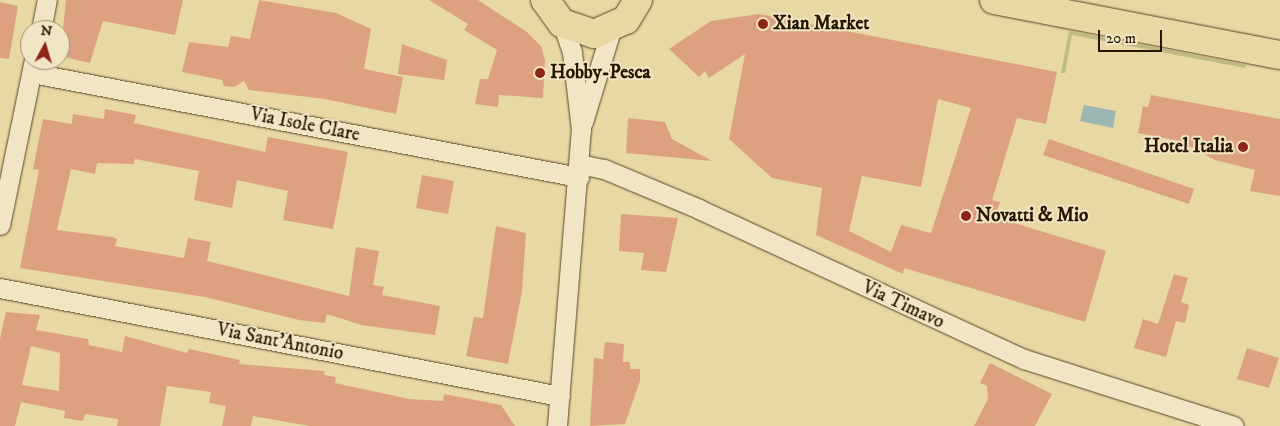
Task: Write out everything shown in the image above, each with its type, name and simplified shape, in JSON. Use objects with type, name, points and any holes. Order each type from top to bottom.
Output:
[{"type":"main road","points":[[545,0],[562,23],[577,32],[611,30],[640,1]]},
{"type":"main road","points":[[994,0],[1280,55]]},
{"type":"street","points":[[43,20],[47,0]]},
{"type":"street","points":[[558,426],[581,130],[572,52],[562,23]]},
{"type":"street","points":[[581,130],[611,30]]},
{"type":"street","points":[[0,224],[32,70]]},
{"type":"street","name":"Via Isole Clare","points":[[54,70],[579,171]]},
{"type":"street","name":"Via Timavo","points":[[579,171],[604,169],[698,209],[1024,359],[1234,426]]},
{"type":"street","name":"Via Sant'Antonio","points":[[0,288],[560,396]]},
{"type":"shaded area","points":[[1069,31],[1246,65],[1245,68],[1072,35],[1065,73],[1061,73]]},
{"type":"water","points":[[1084,105],[1116,111],[1113,128],[1080,121]]},
{"type":"building","points":[[66,0],[183,0],[175,35],[103,21],[90,63],[70,58],[70,20],[64,20]]},
{"type":"building","points":[[259,0],[336,13],[371,29],[364,69],[403,77],[396,114],[325,99],[249,90],[244,81],[234,87],[224,86],[222,80],[182,72],[189,42],[228,47],[231,36],[250,39]]},
{"type":"building","points":[[429,0],[478,0],[527,32],[541,46],[545,60],[543,98],[499,95],[498,107],[475,104],[480,79],[488,79],[497,50],[464,30],[468,24]]},
{"type":"building","points":[[0,2],[18,6],[9,59],[0,58]]},
{"type":"building","points":[[759,14],[1057,72],[1046,124],[1017,118],[992,200],[1000,202],[995,217],[1106,251],[1085,322],[904,268],[903,274],[816,235],[822,188],[772,178],[729,139],[745,54],[709,78],[705,71],[699,77],[669,49],[711,21]],"holes":[[[938,99],[971,108],[931,233],[901,225],[891,252],[849,231],[862,176],[921,187]]]},
{"type":"building","points":[[402,44],[447,60],[444,80],[398,74]]},
{"type":"building","name":"Hotel Italia","points":[[1151,95],[1280,119],[1280,196],[1250,191],[1255,170],[1215,160],[1205,155],[1206,150],[1179,145],[1180,141],[1138,133],[1143,106],[1148,107]]},
{"type":"building","points":[[105,109],[136,115],[134,123],[265,152],[268,137],[348,152],[333,229],[283,220],[288,191],[237,180],[232,208],[194,200],[199,171],[135,159],[134,164],[97,163],[95,174],[71,169],[57,230],[112,237],[117,239],[115,246],[184,258],[188,238],[211,242],[207,261],[349,296],[356,247],[379,251],[373,285],[384,287],[382,295],[440,306],[435,335],[361,325],[327,314],[325,323],[299,320],[205,297],[20,268],[39,170],[33,169],[43,119],[72,124],[73,114],[104,119]]},
{"type":"building","points":[[628,118],[665,122],[672,139],[712,161],[626,153]]},
{"type":"building","points":[[1049,139],[1194,189],[1189,204],[1043,155]]},
{"type":"building","points":[[422,175],[454,181],[448,214],[416,208]]},
{"type":"building","points":[[621,214],[678,218],[666,272],[641,270],[644,253],[619,251]]},
{"type":"building","points":[[496,226],[526,233],[522,291],[508,364],[466,356],[474,317],[483,318]]},
{"type":"building","points":[[1174,274],[1188,278],[1181,302],[1189,305],[1185,323],[1176,321],[1166,357],[1134,348],[1143,319],[1158,324]]},
{"type":"building","points":[[6,312],[40,315],[36,330],[88,339],[89,345],[122,352],[125,336],[187,353],[189,349],[240,360],[239,364],[325,371],[324,375],[336,377],[335,383],[409,399],[443,401],[444,394],[501,405],[515,426],[310,426],[253,416],[251,426],[222,426],[226,406],[209,403],[211,392],[167,386],[160,426],[117,426],[118,419],[85,414],[83,421],[64,418],[65,411],[21,402],[15,426],[0,426],[0,339]],"holes":[[[31,346],[60,353],[59,391],[22,385]]]},
{"type":"building","points":[[605,342],[624,344],[623,362],[630,362],[630,369],[640,369],[640,381],[625,424],[590,426],[594,358],[603,359]]},
{"type":"building","points":[[1247,348],[1279,358],[1269,388],[1237,379]]},
{"type":"building","points":[[990,363],[1052,394],[1035,426],[974,426],[988,399],[987,386],[980,383]]},
{"type":"place","name":"Xian Market","points":[[763,24]]},
{"type":"place","name":"Hobby-Pesca","points":[[540,73]]},
{"type":"place","name":"Hotel Italia","points":[[1243,147]]},
{"type":"place","name":"Novatti & Mio","points":[[966,216]]}]
